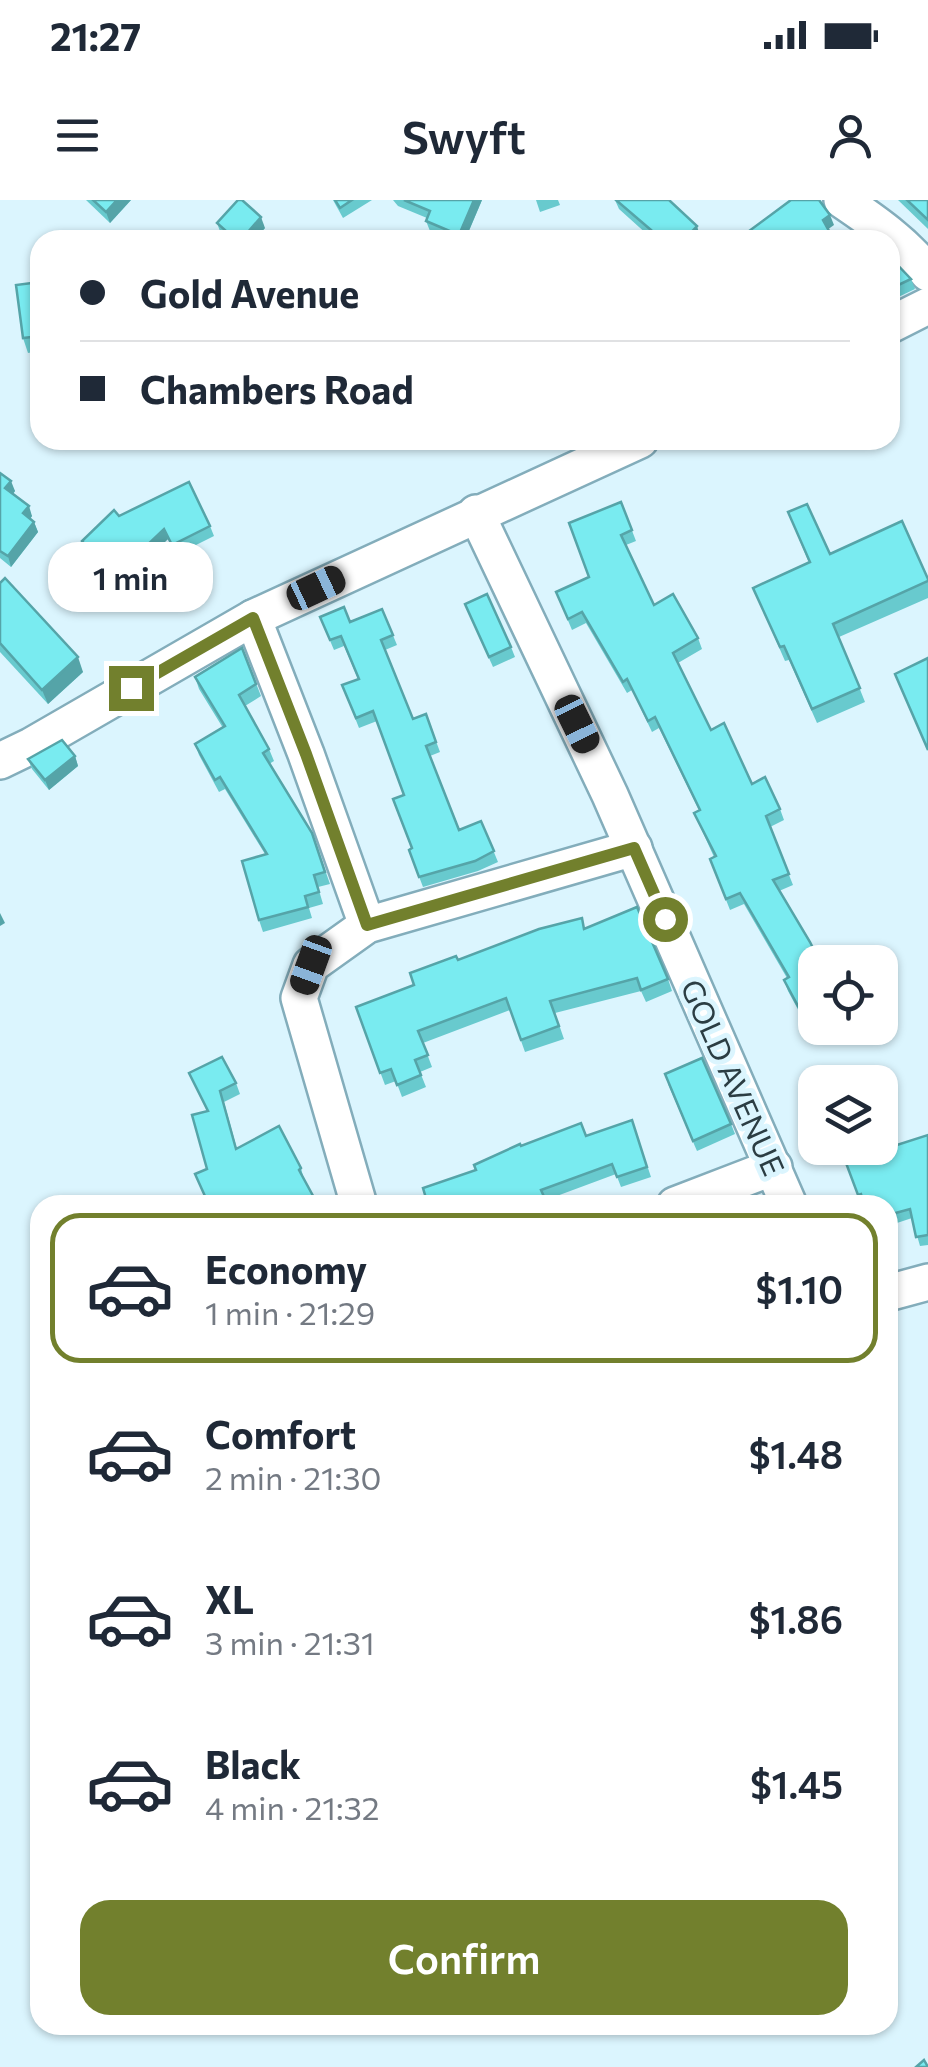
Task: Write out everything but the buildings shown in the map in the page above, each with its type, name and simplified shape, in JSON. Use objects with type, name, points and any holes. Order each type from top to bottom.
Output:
[{"type":"street","points":[[842,200],[884,230]]},
{"type":"street","points":[[900,243],[928,273]]},
{"type":"street","points":[[900,320],[928,306]]},
{"type":"street","points":[[0,761],[253,618],[618,450]]},
{"type":"street","name":"GOLD AVENUE","points":[[476,514],[634,848],[785,1195]]},
{"type":"street","points":[[253,618],[367,925]]},
{"type":"street","points":[[356,1195],[299,998],[311,965],[367,925],[634,848]]},
{"type":"street","points":[[701,1195],[774,1167]]},
{"type":"street","points":[[898,1290],[928,1282]]},
{"type":"route","points":[[131,688],[253,618],[367,925],[634,848],[665,919]]}]
